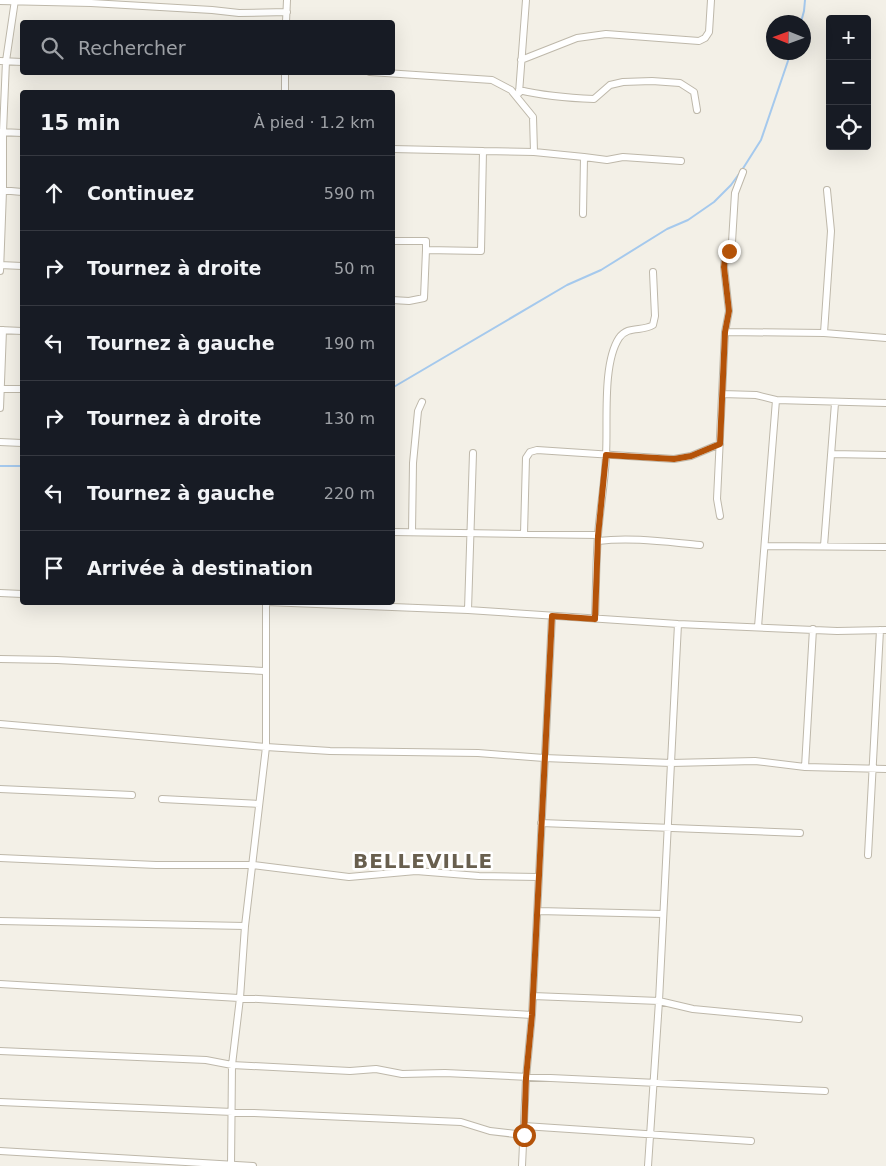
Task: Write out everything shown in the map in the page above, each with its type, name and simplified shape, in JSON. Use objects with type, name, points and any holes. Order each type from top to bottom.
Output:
[{"type":"street","points":[[286,20],[287,0]]},
{"type":"street","points":[[526,0],[519,93],[534,117],[534,152]]},
{"type":"street","points":[[521,60],[577,38],[606,34],[699,41],[706,38],[708,32],[711,0]]},
{"type":"street","points":[[0,1],[91,3],[239,13],[287,12]]},
{"type":"street","points":[[0,271],[3,61],[15,1]]},
{"type":"street","points":[[3,61],[20,62]]},
{"type":"street","points":[[395,74],[492,80],[519,93],[594,99],[610,85],[652,81],[680,83],[694,92],[697,110]]},
{"type":"street","points":[[285,75],[285,90]]},
{"type":"street","points":[[1,132],[20,132]]},
{"type":"street","points":[[395,149],[534,152],[606,160],[623,157],[681,161]]},
{"type":"street","points":[[426,250],[481,251],[483,151]]},
{"type":"street","points":[[583,214],[584,157]]},
{"type":"street","points":[[720,516],[717,499],[725,332],[729,311],[724,267],[725,258],[732,242],[735,193],[743,172]]},
{"type":"street","points":[[824,333],[831,231],[827,190]]},
{"type":"street","points":[[2,191],[20,192]]},
{"type":"street","points":[[395,241],[426,241],[424,298],[409,301],[395,300]]},
{"type":"street","points":[[0,265],[20,266]]},
{"type":"street","points":[[595,619],[598,538],[606,455],[608,384],[611,358],[619,339],[625,332],[631,329],[647,329],[653,325],[655,316],[653,272]]},
{"type":"street","points":[[0,408],[1,330],[20,331]]},
{"type":"street","points":[[725,332],[824,333],[886,338]]},
{"type":"street","points":[[0,389],[20,389]]},
{"type":"street","points":[[722,394],[756,395],[776,400],[886,402]]},
{"type":"street","points":[[758,627],[776,400]]},
{"type":"street","points":[[412,532],[413,463],[418,411],[422,402]]},
{"type":"street","points":[[824,546],[835,402]]},
{"type":"street","points":[[0,442],[20,443]]},
{"type":"street","points":[[524,534],[526,458],[530,452],[537,450],[674,459],[691,456],[720,444]]},
{"type":"street","points":[[468,610],[473,452]]},
{"type":"street","points":[[831,454],[886,455]]},
{"type":"street","points":[[395,532],[524,534],[648,540],[700,545]]},
{"type":"street","points":[[765,546],[886,547]]},
{"type":"street","points":[[0,593],[20,594]]},
{"type":"street","points":[[231,1165],[230,1111],[232,1065],[240,998],[245,926],[266,748],[264,671],[266,605]]},
{"type":"street","points":[[342,605],[468,610],[678,624],[837,631],[883,630],[872,768],[868,855]]},
{"type":"street","points":[[522,1166],[526,1078],[538,911],[538,877],[552,616]]},
{"type":"street","points":[[648,1166],[659,1001],[678,624]]},
{"type":"street","points":[[805,767],[813,629]]},
{"type":"street","points":[[0,659],[264,671]]},
{"type":"street","points":[[0,724],[266,748],[379,753],[478,753],[544,758],[671,763],[755,761],[805,767],[886,769]]},
{"type":"street","points":[[0,789],[132,795]]},
{"type":"street","points":[[162,799],[259,804]]},
{"type":"street","points":[[541,823],[800,833]]},
{"type":"street","points":[[0,858],[156,865],[253,865],[349,877],[416,871],[479,876],[538,877]]},
{"type":"street","points":[[538,911],[663,914]]},
{"type":"street","points":[[0,921],[245,926]]},
{"type":"street","points":[[0,984],[532,1015]]},
{"type":"street","points":[[533,996],[659,1001],[693,1009],[799,1019]]},
{"type":"street","points":[[0,1050],[206,1060],[232,1065],[350,1071],[376,1069],[402,1074],[445,1073],[825,1091]]},
{"type":"street","points":[[0,1102],[461,1122],[490,1131],[524,1135]]},
{"type":"street","points":[[524,1126],[751,1141]]},
{"type":"street","points":[[0,1151],[253,1166]]},
{"type":"waterway","points":[[803,15],[805,0]]},
{"type":"waterway","points":[[742,170],[761,140],[788,60]]},
{"type":"waterway","points":[[395,386],[567,285],[601,270],[667,229],[688,220],[714,202],[739,174]]},
{"type":"waterway","points":[[0,466],[20,466]]},
{"type":"district","name":"BELLEVILLE","points":[[423,861]]},
{"type":"route","points":[[524,1135],[526,1078],[538,911],[538,877],[552,616],[595,619],[598,536],[606,455],[674,459],[691,456],[720,444],[725,332],[729,311],[724,267],[725,258],[729,251]]}]
